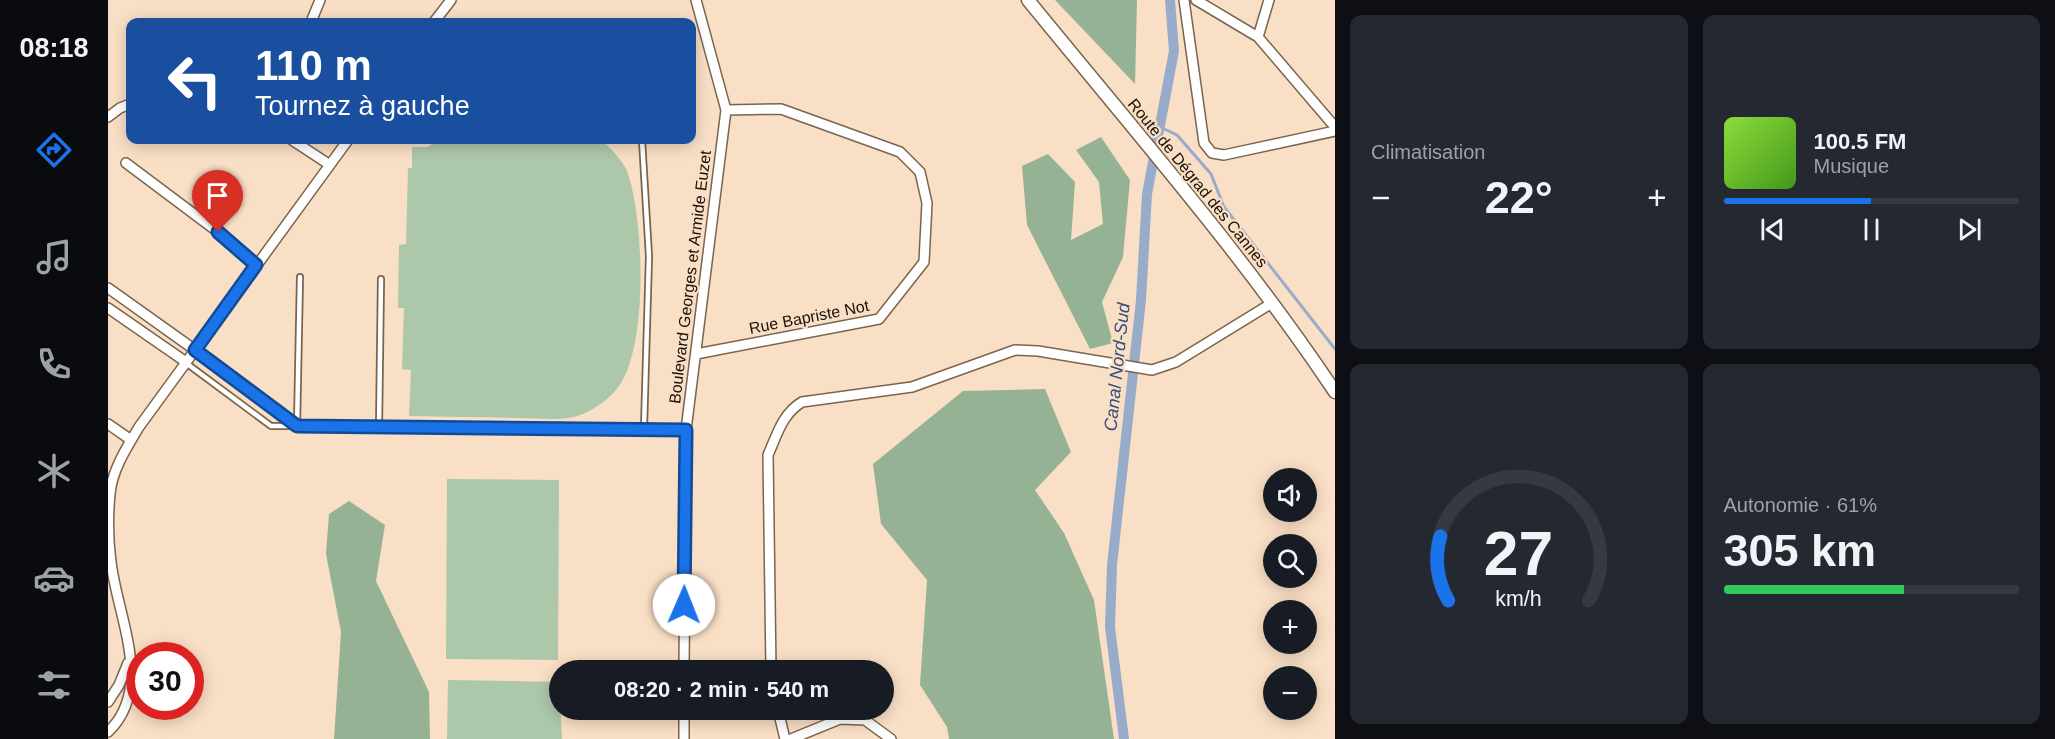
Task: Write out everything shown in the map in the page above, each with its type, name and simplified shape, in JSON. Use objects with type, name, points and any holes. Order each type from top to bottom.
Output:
[{"type":"street","points":[[313,18],[320,0]]},
{"type":"street","points":[[437,18],[451,0]]},
{"type":"street","name":"Boulevard Georges et Armide Euzet","points":[[684,660],[686,430],[726,110],[696,0]]},
{"type":"street","name":"Route de Dégrad des Cannes","points":[[1028,0],[1224,239],[1335,392]]},
{"type":"street","points":[[1184,0],[1204,143],[1212,153],[1224,155],[1335,131]]},
{"type":"street","points":[[1197,0],[1258,37],[1335,127]]},
{"type":"street","points":[[1258,37],[1269,0]]},
{"type":"street","points":[[108,117],[126,106]]},
{"type":"street","name":"Rue Bapriste Not","points":[[696,354],[879,319],[924,262],[927,203],[922,179],[920,172],[900,152],[781,109],[726,110]]},
{"type":"street","points":[[299,144],[330,165]]},
{"type":"street","points":[[127,642],[111,563],[110,492],[118,464],[131,440],[186,362],[345,144]]},
{"type":"street","points":[[126,163],[218,232],[256,265]]},
{"type":"street","points":[[108,288],[195,350]]},
{"type":"street","points":[[771,660],[768,455],[782,422],[792,408],[802,402],[912,387],[1015,350],[1038,351],[1152,370],[1176,362],[1272,303]]},
{"type":"street","points":[[108,308],[186,362]]},
{"type":"street","points":[[108,424],[131,440]]},
{"type":"street","points":[[108,702],[119,685],[126,668]]},
{"type":"street","points":[[108,732],[126,706]]},
{"type":"street","points":[[791,739],[840,719],[865,720],[891,739]]},
{"type":"street","points":[[684,720],[684,739]]},
{"type":"street","points":[[780,720],[785,739]]},
{"type":"lane","points":[[642,144],[649,255],[644,428]]},
{"type":"lane","points":[[297,426],[300,277]]},
{"type":"lane","points":[[379,428],[381,279]]},
{"type":"lane","points":[[195,350],[297,426]]},
{"type":"lane","points":[[186,362],[271,426],[686,430]]},
{"type":"green space","points":[[1055,0],[1137,0],[1135,84]]},
{"type":"green space","points":[[1101,137],[1130,180],[1123,257],[1102,302],[1113,343],[1090,349],[1027,225],[1022,166],[1048,154],[1075,182],[1071,240],[1103,224],[1099,182],[1076,150]]},
{"type":"green space","points":[[432,144],[606,144],[625,167],[633,192],[640,247],[636,339],[630,364],[618,388],[594,408],[583,414],[560,419],[409,416],[411,370],[402,369],[404,308],[398,308],[399,245],[406,244],[408,168],[412,168],[412,147],[427,147]]},
{"type":"green space","points":[[1045,389],[1071,452],[1035,490],[1064,533],[1094,600],[1114,739],[949,739],[947,727],[920,685],[927,580],[881,524],[873,464],[963,391]]},
{"type":"green space","points":[[447,479],[559,480],[558,660],[446,659]]},
{"type":"green space","points":[[349,501],[385,525],[376,581],[429,692],[430,739],[334,739],[341,632],[326,554],[329,514]]},
{"type":"green space","points":[[448,680],[549,682],[549,720],[561,720],[562,739],[447,739]]},
{"type":"waterway","name":"Canal Nord-Sud","points":[[1124,739],[1110,627],[1112,565],[1141,300],[1147,194],[1174,51],[1170,0]]},
{"type":"waterway","points":[[1160,127],[1177,135],[1211,174],[1224,207],[1335,349]]},
{"type":"route","points":[[218,232],[256,265],[195,350],[297,426],[686,430],[684,605]]}]
